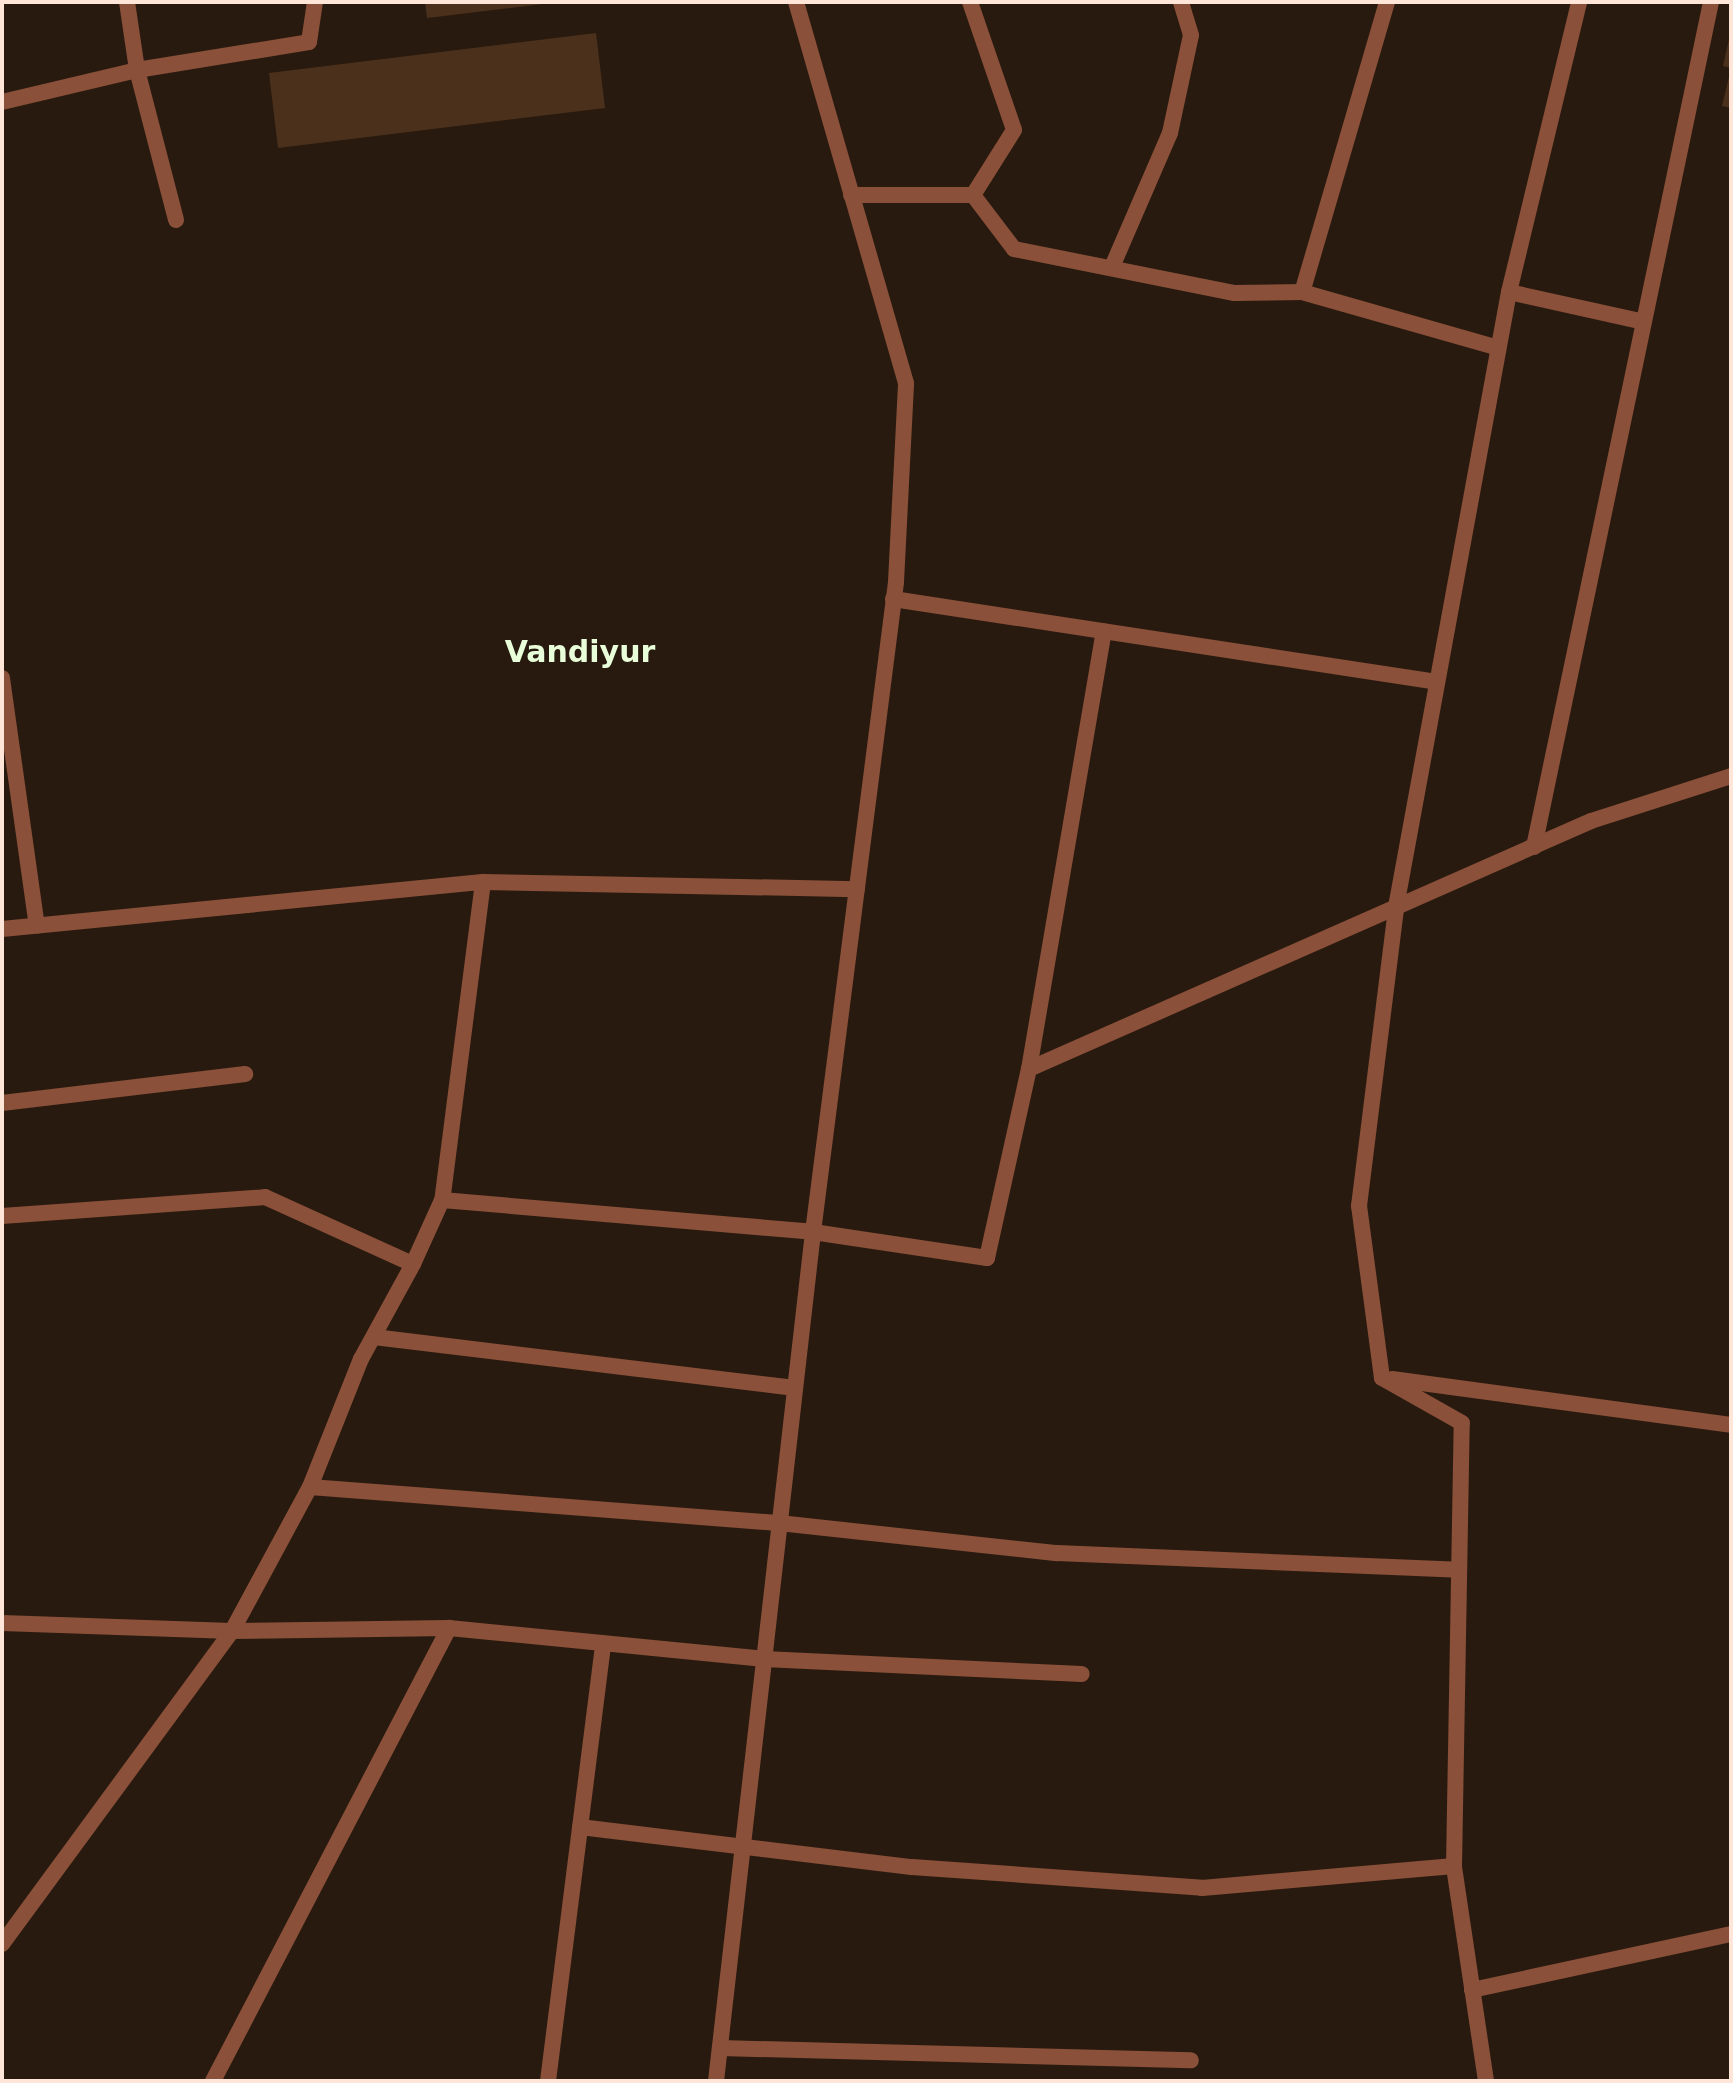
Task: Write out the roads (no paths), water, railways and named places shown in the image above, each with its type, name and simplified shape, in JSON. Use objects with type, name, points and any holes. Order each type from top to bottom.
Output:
[{"type":"street","points":[[127,2],[137,70],[176,220]]},
{"type":"street","points":[[2,102],[137,70],[309,42],[315,2]]},
{"type":"street","points":[[716,2081],[813,1232],[893,599],[906,383],[796,2]]},
{"type":"street","points":[[970,2],[1014,130],[973,195]]},
{"type":"street","points":[[1112,267],[1170,133],[1191,35],[1181,2]]},
{"type":"street","points":[[1302,292],[1387,2]]},
{"type":"street","points":[[1382,1378],[1359,1206],[1396,907],[1509,292],[1579,2]]},
{"type":"street","points":[[1534,847],[1711,2]]},
{"type":"street","points":[[851,195],[973,195]]},
{"type":"street","points":[[973,195],[1014,249],[1235,293],[1302,292],[1498,348]]},
{"type":"street","points":[[1509,292],[1644,322]]},
{"type":"street","points":[[893,599],[1437,682]]},
{"type":"street","points":[[442,1200],[813,1232],[987,1258],[1029,1069],[1104,631]]},
{"type":"street","points":[[2,678],[37,926]]},
{"type":"street","points":[[1029,1069],[1591,821],[1731,776]]},
{"type":"street","points":[[2,929],[483,882],[857,889]]},
{"type":"street","points":[[2,1944],[232,1631],[310,1487],[374,1337],[413,1264],[442,1200],[483,882]]},
{"type":"street","points":[[2,1103],[245,1074]]},
{"type":"street","points":[[2,1216],[265,1197],[413,1264]]},
{"type":"street","points":[[374,1337],[795,1388]]},
{"type":"street","points":[[1382,1378],[1731,1425]]},
{"type":"street","points":[[1382,1378],[1462,1423],[1454,1866],[1486,2081]]},
{"type":"street","points":[[310,1487],[779,1523],[1057,1553],[1459,1570]]},
{"type":"street","points":[[2,1623],[232,1631],[449,1628],[764,1659],[1082,1674]]},
{"type":"street","points":[[213,2081],[449,1628]]},
{"type":"street","points":[[548,2081],[603,1643]]},
{"type":"street","points":[[580,1827],[743,1844],[912,1867],[1202,1888],[1454,1866]]},
{"type":"street","points":[[1472,1990],[1731,1934]]},
{"type":"street","points":[[720,2048],[1191,2060]]},
{"type":"district","name":"Vandiyur","points":[[580,652]]}]
